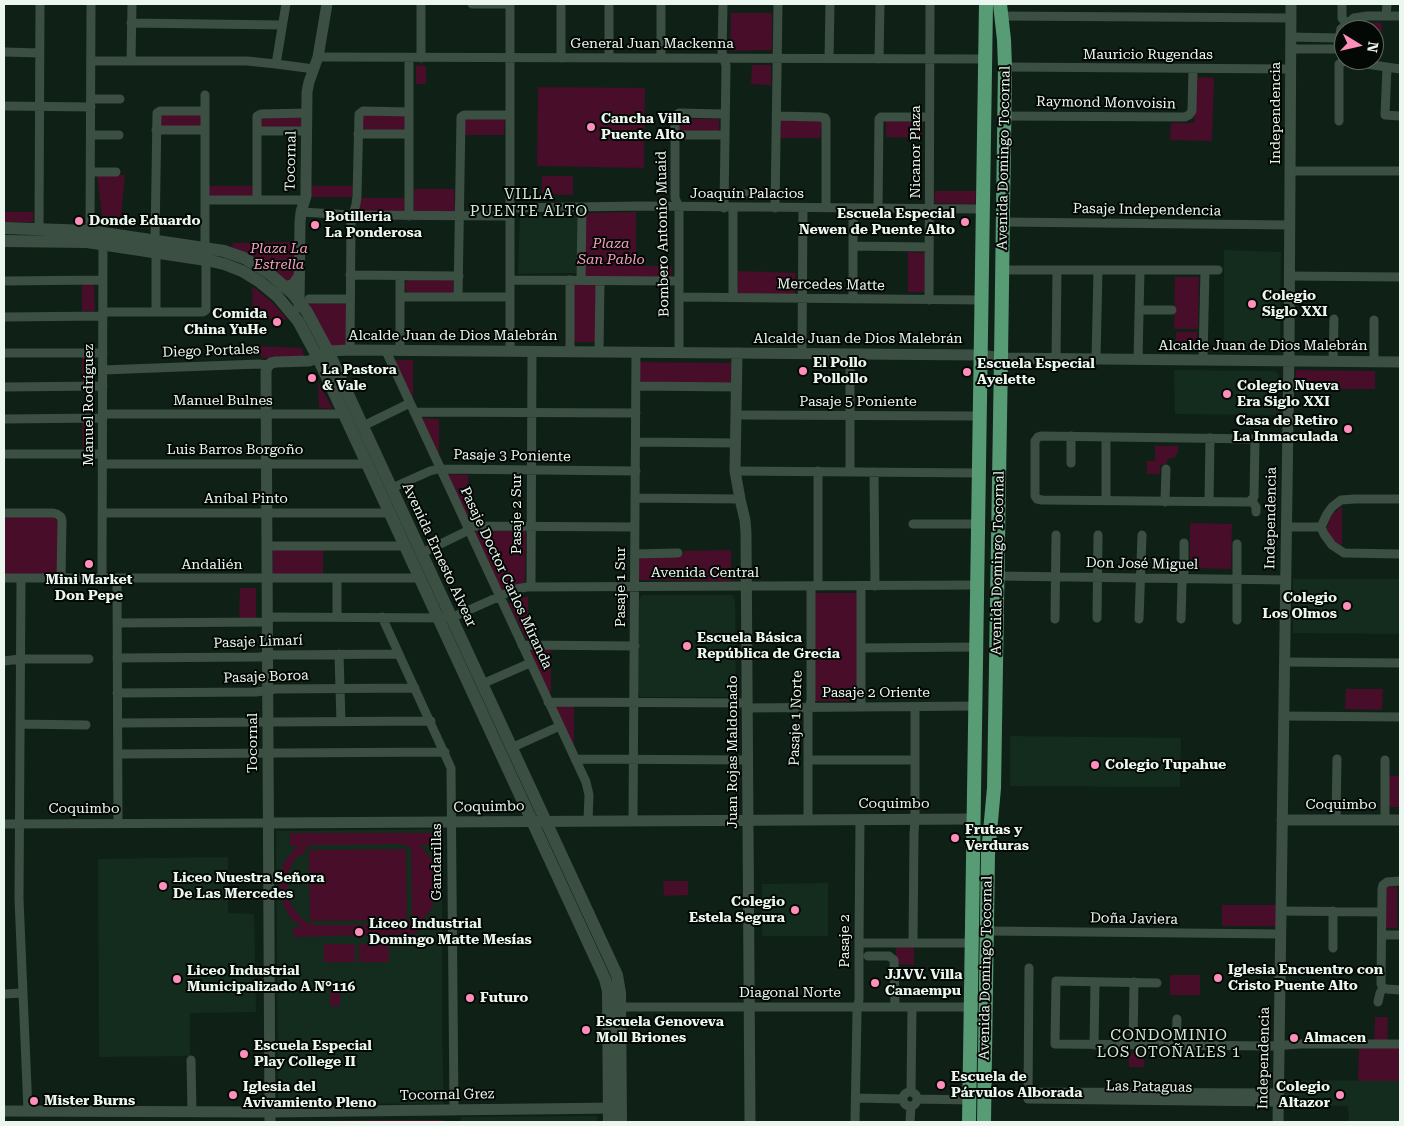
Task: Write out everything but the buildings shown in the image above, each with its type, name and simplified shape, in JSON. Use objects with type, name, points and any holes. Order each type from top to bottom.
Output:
[{"type":"main road","name":"Avenida Domingo Tocornal","points":[[969,1122],[986,4]]},
{"type":"main road","name":"Avenida Domingo Tocornal","points":[[984,1122],[988,854],[994,788],[998,576],[1005,116],[1005,67],[1001,10]]},
{"type":"main road","points":[[985,90],[994,99],[1005,96]]},
{"type":"main road","name":"Avenida Ernesto Alvear","points":[[4,228],[39,229],[99,236],[206,254],[224,252],[244,258],[265,270],[304,300],[314,322],[344,414],[438,617],[539,822],[611,977],[608,991],[614,1007],[615,1108],[621,1122]]},
{"type":"main road","name":"Avenida Ernesto Alvear","points":[[4,241],[87,242],[99,236]]},
{"type":"main road","name":"Avenida Ernesto Alvear","points":[[206,254],[256,279],[277,296],[323,354],[363,426],[392,488],[512,748],[539,822]]},
{"type":"main road","points":[[286,287],[293,285],[299,277]]},
{"type":"main road","points":[[978,524],[984,519],[990,518],[998,526]]},
{"type":"main road","points":[[977,641],[996,635]]},
{"type":"main road","points":[[971,975],[978,978],[986,975]]},
{"type":"main road","points":[[970,1070],[977,1072],[984,1070]]},
{"type":"main road","name":"Avenida Ernesto Alvear","points":[[609,1122],[615,1108]]},
{"type":"street","points":[[39,229],[40,4]]},
{"type":"street","name":"Manuel Rodríguez","points":[[92,4],[91,172],[103,280],[102,578]]},
{"type":"street","points":[[131,61],[132,4]]},
{"type":"street","points":[[276,64],[286,4]]},
{"type":"street","name":"Tocornal","points":[[298,321],[304,300],[299,277],[301,212],[305,200],[306,183],[308,87],[318,57],[327,4]]},
{"type":"street","points":[[421,4],[421,58]]},
{"type":"street","points":[[472,4],[510,4],[510,351]]},
{"type":"street","points":[[561,4],[561,58]]},
{"type":"street","points":[[609,4],[609,58]]},
{"type":"street","points":[[661,58],[662,4]]},
{"type":"street","points":[[723,4],[722,52],[726,66],[724,194],[729,208],[733,298]]},
{"type":"street","points":[[775,208],[778,4]]},
{"type":"street","points":[[829,58],[830,4]]},
{"type":"street","points":[[878,59],[880,4]]},
{"type":"street","name":"Nicanor Plaza","points":[[929,300],[930,4]]},
{"type":"street","name":"Independencia","points":[[1278,1122],[1286,580],[1285,439],[1289,361],[1292,4]]},
{"type":"street","points":[[1342,4],[1344,20]]},
{"type":"street","points":[[1386,16],[1387,4]]},
{"type":"street","points":[[1001,10],[1291,18]]},
{"type":"street","points":[[1352,20],[1367,16],[1400,16]]},
{"type":"street","points":[[131,23],[282,24]]},
{"type":"street","points":[[1291,43],[1334,38]]},
{"type":"street","points":[[1291,43],[1334,50]]},
{"type":"street","points":[[4,52],[40,53]]},
{"type":"street","name":"General Juan Mackenna","points":[[318,57],[986,59]]},
{"type":"street","points":[[409,58],[409,216]]},
{"type":"street","points":[[91,61],[222,61],[276,64],[314,69]]},
{"type":"street","name":"Mauricio Rugendas","points":[[1005,67],[1291,70]]},
{"type":"street","points":[[1384,67],[1400,69]]},
{"type":"street","points":[[1387,67],[1385,115],[1400,116]]},
{"type":"street","name":"Raymond Monvoisin","points":[[1005,116],[1185,117],[1192,111],[1193,69]]},
{"type":"street","points":[[1339,70],[1340,121]]},
{"type":"street","points":[[4,317],[205,311],[205,95]]},
{"type":"street","points":[[4,106],[91,103],[120,99]]},
{"type":"street","points":[[156,312],[157,112],[205,111]]},
{"type":"street","points":[[350,350],[350,222],[357,196],[360,113],[409,112]]},
{"type":"street","points":[[258,200],[258,115],[307,113]]},
{"type":"street","name":"Bombero Antonio Muaid","points":[[679,353],[679,207],[675,198],[676,114],[725,114]]},
{"type":"street","points":[[458,297],[462,116],[510,115]]},
{"type":"street","points":[[777,116],[825,118],[826,208]]},
{"type":"street","points":[[878,208],[880,118],[929,117]]},
{"type":"street","points":[[156,130],[205,130]]},
{"type":"street","points":[[257,131],[307,131]]},
{"type":"street","points":[[358,134],[409,134]]},
{"type":"street","points":[[91,135],[118,135]]},
{"type":"street","points":[[675,135],[725,135]]},
{"type":"street","points":[[1290,171],[1400,171]]},
{"type":"street","points":[[91,172],[116,172]]},
{"type":"street","points":[[724,194],[775,194]]},
{"type":"street","points":[[205,200],[305,200]]},
{"type":"street","points":[[581,280],[582,207]]},
{"type":"street","name":"Joaquín Palacios","points":[[301,212],[352,215],[459,216],[582,207],[983,209]]},
{"type":"street","points":[[802,354],[803,208]]},
{"type":"street","points":[[853,208],[853,299]]},
{"type":"street","name":"Pasaje Independencia","points":[[1003,222],[1290,225]]},
{"type":"street","points":[[853,246],[929,247]]},
{"type":"street","points":[[1002,270],[1218,270]]},
{"type":"street","points":[[1056,270],[1056,358]]},
{"type":"street","points":[[1096,359],[1098,270]]},
{"type":"street","points":[[1138,360],[1140,270]]},
{"type":"street","points":[[1203,360],[1205,270]]},
{"type":"street","points":[[350,275],[459,276]]},
{"type":"street","points":[[400,276],[400,351]]},
{"type":"street","points":[[1290,276],[1400,277]]},
{"type":"street","points":[[4,281],[103,280]]},
{"type":"street","points":[[510,280],[679,281]]},
{"type":"street","points":[[570,280],[570,352]]},
{"type":"street","points":[[599,352],[600,280]]},
{"type":"street","points":[[400,296],[510,297]]},
{"type":"street","name":"Mercedes Matte","points":[[679,297],[982,300]]},
{"type":"street","points":[[304,300],[350,299]]},
{"type":"street","points":[[1139,310],[1172,310]]},
{"type":"street","points":[[1333,361],[1334,319]]},
{"type":"street","points":[[1374,320],[1374,362]]},
{"type":"street","name":"Alcalde Juan de Dios Malebrán","points":[[323,354],[350,350],[386,350],[981,355],[1001,358],[1400,362]]},
{"type":"street","name":"Pasaje Doctor Carlos Miranda","points":[[386,350],[588,787],[588,821]]},
{"type":"street","name":"Pasaje 2 Sur","points":[[531,586],[532,352]]},
{"type":"street","name":"Pasaje 1 Sur","points":[[634,821],[636,352]]},
{"type":"street","points":[[4,353],[103,353]]},
{"type":"street","name":"Juan Rojas Maldonado","points":[[737,353],[735,471],[746,526],[750,1122]]},
{"type":"street","name":"Diego Portales","points":[[103,370],[269,365],[276,362],[309,361],[323,354]]},
{"type":"street","points":[[850,354],[850,472]]},
{"type":"street","name":"Tocornal","points":[[269,365],[266,372],[266,464],[270,1117]]},
{"type":"street","points":[[4,387],[103,386]]},
{"type":"street","points":[[636,386],[737,387]]},
{"type":"street","points":[[363,426],[412,408],[532,413],[636,413]]},
{"type":"street","name":"Manuel Bulnes","points":[[4,419],[103,416],[344,414]]},
{"type":"street","name":"Pasaje 5 Poniente","points":[[736,415],[980,416]]},
{"type":"street","points":[[1252,501],[1247,503],[1038,500],[1036,497],[1036,439],[1041,436],[1072,436],[1254,439],[1261,442],[1285,439]]},
{"type":"street","points":[[1071,463],[1072,436]]},
{"type":"street","points":[[1106,437],[1106,501]]},
{"type":"street","points":[[1209,502],[1210,438]]},
{"type":"street","points":[[1252,501],[1254,497],[1254,439]]},
{"type":"street","points":[[636,442],[736,443]]},
{"type":"street","points":[[4,454],[102,454]]},
{"type":"street","name":"Luis Barros Borgoño","points":[[102,464],[368,464]]},
{"type":"street","name":"Pasaje 3 Poniente","points":[[392,488],[430,471],[440,469],[636,471]]},
{"type":"street","points":[[1165,502],[1166,469]]},
{"type":"street","points":[[735,471],[979,473]]},
{"type":"street","name":"Pasaje 1 Norte","points":[[808,820],[808,713],[811,700],[818,472]]},
{"type":"street","points":[[874,472],[874,586]]},
{"type":"street","points":[[636,498],[740,499]]},
{"type":"street","points":[[1400,499],[1341,500],[1327,514],[1322,527],[1324,534],[1332,545],[1344,553],[1400,554]]},
{"type":"street","points":[[1252,501],[1256,507],[1256,512]]},
{"type":"street","points":[[4,513],[53,513],[59,515],[62,521],[61,578]]},
{"type":"street","name":"Aníbal Pinto","points":[[102,513],[390,513]]},
{"type":"street","points":[[913,524],[978,524]]},
{"type":"street","points":[[422,553],[468,528],[635,527]]},
{"type":"street","points":[[1286,527],[1322,527]]},
{"type":"street","points":[[1055,619],[1056,535]]},
{"type":"street","points":[[1097,618],[1098,535]]},
{"type":"street","points":[[1139,619],[1142,535]]},
{"type":"street","points":[[1181,619],[1184,543]]},
{"type":"street","points":[[1237,620],[1238,544]]},
{"type":"street","points":[[267,546],[405,546]]},
{"type":"street","points":[[635,554],[678,553]]},
{"type":"street","name":"Don José Miguel","points":[[998,576],[1286,580]]},
{"type":"street","name":"Andalién","points":[[4,578],[420,578]]},
{"type":"street","points":[[21,578],[19,899],[28,1117]]},
{"type":"street","points":[[116,578],[118,824]]},
{"type":"street","points":[[337,578],[337,617]]},
{"type":"street","name":"Avenida Central","points":[[117,623],[337,617],[452,618],[500,596],[531,586],[978,585]]},
{"type":"street","points":[[861,586],[861,707]]},
{"type":"street","name":"Gandarillas","points":[[382,617],[445,752],[452,773],[454,1116]]},
{"type":"street","points":[[861,648],[977,641]]},
{"type":"street","points":[[522,645],[634,646]]},
{"type":"street","name":"Pasaje Limarí","points":[[117,658],[260,657],[273,654],[399,654]]},
{"type":"street","points":[[339,654],[341,722]]},
{"type":"street","points":[[4,661],[20,659],[89,659]]},
{"type":"street","points":[[1284,662],[1400,663]]},
{"type":"street","points":[[482,684],[530,663]]},
{"type":"street","name":"Pasaje Boroa","points":[[117,693],[415,688]]},
{"type":"street","name":"Pasaje 2 Oriente","points":[[548,702],[634,702],[810,707],[976,706]]},
{"type":"street","points":[[913,943],[915,707]]},
{"type":"street","points":[[1284,716],[1400,717]]},
{"type":"street","points":[[118,723],[430,721]]},
{"type":"street","points":[[20,724],[86,725]]},
{"type":"street","points":[[512,748],[560,726]]},
{"type":"street","points":[[118,754],[445,752]]},
{"type":"street","points":[[575,759],[748,760]]},
{"type":"street","points":[[1336,820],[1337,759]]},
{"type":"street","points":[[808,760],[915,760]]},
{"type":"street","points":[[1385,760],[1385,820]]},
{"type":"street","name":"Coquimbo","points":[[4,824],[974,819]]},
{"type":"street","name":"Pasaje 2","points":[[855,1122],[858,1007],[860,999],[860,820]]},
{"type":"street","name":"Coquimbo","points":[[1282,820],[1400,820]]},
{"type":"street","points":[[1383,988],[1381,984],[1382,889],[1384,884],[1389,881],[1400,881]]},
{"type":"street","points":[[1281,911],[1382,912]]},
{"type":"street","points":[[1333,911],[1333,948]]},
{"type":"street","name":"Doña Javiera","points":[[987,931],[1281,934]]},
{"type":"street","points":[[1382,935],[1400,936]]},
{"type":"street","points":[[859,943],[972,942]]},
{"type":"street","points":[[868,956],[889,956],[894,960],[895,1007]]},
{"type":"street","name":"Las Pataguas","points":[[1029,968],[1028,1099],[1279,1097]]},
{"type":"street","points":[[1157,983],[1056,982],[1055,1044],[1272,1046],[1400,1044]]},
{"type":"street","points":[[1094,1044],[1095,982]]},
{"type":"street","points":[[1133,1045],[1134,982]]},
{"type":"street","points":[[1383,988],[1400,990]]},
{"type":"street","points":[[1378,1002],[1383,988]]},
{"type":"street","points":[[4,994],[22,993]]},
{"type":"street","points":[[911,1092],[912,1006]]},
{"type":"street","name":"Diagonal Norte","points":[[614,1007],[971,1006]]},
{"type":"street","points":[[1176,1045],[1177,1019]]},
{"type":"street","points":[[191,1060],[192,1117]]},
{"type":"street","points":[[911,1092],[918,1099],[915,1105],[910,1106],[904,1103],[903,1099],[904,1094],[911,1092]]},
{"type":"street","points":[[856,1098],[903,1099]]},
{"type":"street","points":[[918,1099],[969,1100]]},
{"type":"street","points":[[910,1106],[910,1122]]},
{"type":"street","name":"Tocornal Grez","points":[[4,1111],[28,1117],[270,1117],[454,1116],[615,1108]]},
{"type":"shaded area","points":[[520,215],[577,215],[578,273],[518,274]]},
{"type":"shaded area","name":"Colegio Siglo XXI","points":[[1224,250],[1281,252],[1280,347],[1276,350],[1224,349]]},
{"type":"shaded area","name":"Colegio Nueva Era Siglo XXI","points":[[1174,370],[1275,371],[1279,375],[1278,415],[1175,414]]},
{"type":"shaded area","name":"Colegio Los Olmos","points":[[1293,579],[1400,579],[1400,634],[1293,633]]},
{"type":"shaded area","name":"Escuela Básica República de Grecia","points":[[642,595],[732,595],[735,599],[736,694],[734,697],[640,697],[638,693],[639,599]]},
{"type":"shaded area","name":"Colegio Tupahue","points":[[1010,736],[1181,738],[1180,787],[1010,786]]},
{"type":"shaded area","name":"Liceo Industrial Domingo Matte Mesías","points":[[442,829],[444,1104],[278,1103],[276,831]]},
{"type":"shaded area","points":[[228,857],[228,913],[254,914],[256,1012],[190,1013],[190,1056],[99,1057],[98,859]]},
{"type":"shaded area","name":"Colegio Estela Segura","points":[[828,883],[828,936],[762,936],[762,884]]},
{"type":"shaded area","name":"Colegio Altazor","points":[[1281,1080],[1400,1081],[1400,1122],[1349,1122],[1348,1106],[1280,1104]]},
{"type":"shaded area","points":[[597,1116],[597,1122],[461,1122],[461,1117]]},
{"type":"green space","points":[[731,13],[772,13],[772,50],[730,51]]},
{"type":"green space","points":[[416,65],[426,66],[426,84],[416,84]]},
{"type":"green space","points":[[752,65],[771,65],[771,85],[751,84]]},
{"type":"green space","points":[[1196,77],[1214,78],[1212,141],[1170,140],[1171,123],[1194,123]]},
{"type":"green space","name":"Cancha Villa Puente Alto","points":[[538,87],[645,88],[644,168],[537,166]]},
{"type":"green space","points":[[362,114],[407,114],[406,130],[362,131]]},
{"type":"green space","points":[[159,115],[202,115],[202,128],[161,127]]},
{"type":"green space","points":[[301,116],[301,128],[261,128],[261,117]]},
{"type":"green space","points":[[465,117],[505,118],[504,135],[464,135]]},
{"type":"green space","points":[[679,119],[719,119],[719,132],[679,131]]},
{"type":"green space","points":[[781,120],[822,121],[820,138],[780,138]]},
{"type":"green space","points":[[886,121],[923,122],[922,138],[886,137]]},
{"type":"green space","points":[[97,175],[125,175],[120,226],[103,223]]},
{"type":"green space","points":[[542,176],[573,176],[573,195],[542,194]]},
{"type":"green space","points":[[209,186],[254,186],[254,197],[209,197]]},
{"type":"green space","points":[[310,186],[353,186],[352,197],[310,197]]},
{"type":"green space","points":[[414,189],[454,189],[455,213],[414,212]]},
{"type":"green space","points":[[935,191],[976,191],[975,204],[934,203]]},
{"type":"green space","points":[[361,198],[405,198],[405,212],[358,211]]},
{"type":"green space","points":[[4,212],[33,212],[33,222],[4,222]]},
{"type":"green space","name":"Plaza San Pablo","points":[[636,212],[636,266],[672,266],[671,277],[597,278],[597,342],[571,342],[571,284],[584,284],[586,213]]},
{"type":"green space","name":"Plaza La Estrella","points":[[295,242],[294,276],[286,282],[233,252],[232,243]]},
{"type":"green space","points":[[908,252],[925,253],[925,292],[908,292]]},
{"type":"green space","points":[[738,271],[796,273],[795,295],[737,294]]},
{"type":"green space","points":[[1175,277],[1199,277],[1198,329],[1174,329]]},
{"type":"green space","points":[[453,279],[453,293],[409,293],[406,291],[405,283],[409,280]]},
{"type":"green space","points":[[82,284],[94,284],[95,311],[82,311]]},
{"type":"green space","points":[[252,286],[272,302],[288,320],[253,318]]},
{"type":"green space","points":[[306,303],[344,304],[347,306],[346,348],[332,348]]},
{"type":"green space","points":[[1176,332],[1197,332],[1197,346],[1176,346]]},
{"type":"green space","points":[[260,346],[302,348],[304,356],[261,358]]},
{"type":"green space","points":[[94,355],[95,383],[82,383],[82,356]]},
{"type":"green space","points":[[394,360],[413,360],[413,403]]},
{"type":"green space","points":[[639,362],[732,363],[731,385],[639,384]]},
{"type":"green space","points":[[1296,370],[1375,371],[1375,389],[1296,389]]},
{"type":"green space","points":[[318,383],[333,409],[319,408]]},
{"type":"green space","points":[[416,418],[439,419],[439,461]]},
{"type":"green space","points":[[82,421],[95,421],[95,448],[83,448]]},
{"type":"green space","points":[[1155,446],[1178,446],[1178,453],[1176,453],[1175,458],[1167,459],[1167,464],[1160,465],[1160,474],[1147,474],[1147,461],[1155,461]]},
{"type":"green space","points":[[446,474],[468,475],[468,518],[466,518]]},
{"type":"green space","points":[[1342,506],[1342,545],[1333,541],[1326,530],[1331,516]]},
{"type":"green space","points":[[52,516],[58,522],[58,570],[53,574],[4,574],[4,517]]},
{"type":"green space","points":[[1190,523],[1232,524],[1231,569],[1190,568]]},
{"type":"green space","points":[[474,531],[526,531],[525,582],[501,590]]},
{"type":"green space","points":[[273,548],[323,548],[323,574],[273,574]]},
{"type":"green space","points":[[731,550],[731,581],[638,580],[638,557],[684,554],[683,551]]},
{"type":"green space","points":[[240,588],[256,588],[256,620],[239,619]]},
{"type":"green space","points":[[814,593],[858,593],[857,701],[813,701]]},
{"type":"green space","points":[[528,596],[528,639],[526,639],[508,603]]},
{"type":"green space","points":[[529,649],[551,650],[551,692],[549,693]]},
{"type":"green space","points":[[1346,689],[1383,689],[1382,710],[1345,709]]},
{"type":"green space","points":[[551,705],[574,705],[574,748]]},
{"type":"green space","points":[[1387,776],[1400,776],[1400,807],[1390,807],[1387,804]]},
{"type":"green space","points":[[290,833],[433,833],[433,844],[419,845],[428,854],[434,865],[437,878],[437,891],[431,910],[418,925],[417,934],[294,937],[293,928],[301,927],[290,917],[283,904],[279,883],[284,862],[297,846],[290,846]],"holes":[[[402,844],[411,848],[412,919],[402,925],[316,925],[302,919],[291,905],[287,891],[288,873],[297,856],[301,856],[309,845]]]},
{"type":"green space","points":[[406,849],[407,920],[310,921],[309,850]]},
{"type":"green space","points":[[663,881],[688,881],[688,895],[664,896]]},
{"type":"green space","points":[[1386,887],[1397,887],[1397,928],[1386,928]]},
{"type":"green space","points":[[1222,905],[1276,905],[1276,926],[1222,926]]},
{"type":"green space","points":[[324,944],[355,944],[355,962],[324,962]]},
{"type":"green space","points":[[359,944],[389,944],[389,962],[359,962]]},
{"type":"green space","points":[[896,947],[914,947],[914,965],[896,964]]},
{"type":"green space","points":[[1170,975],[1200,975],[1200,995],[1170,995]]},
{"type":"green space","points":[[330,989],[340,989],[340,1006],[330,1006]]},
{"type":"green space","points":[[1375,1017],[1388,1017],[1387,1047],[1400,1047],[1400,1081],[1358,1081],[1359,1047],[1374,1047]]},
{"type":"green space","points":[[1129,1053],[1144,1053],[1144,1067],[1129,1067]]},
{"type":"green space","points":[[442,1120],[446,1122],[319,1122],[319,1121]]},
{"type":"place","name":"Cancha Villa Puente Alto","points":[[591,127]]},
{"type":"place","name":"Donde Eduardo","points":[[79,221]]},
{"type":"place","name":"Escuela Especial Newen de Puente Alto","points":[[965,222]]},
{"type":"place","name":"Botilleria La Ponderosa","points":[[315,225]]},
{"type":"place","name":"Colegio Siglo XXI","points":[[1252,304]]},
{"type":"place","name":"Comida China YuHe","points":[[277,322]]},
{"type":"place","name":"El Pollo Pollollo","points":[[803,371]]},
{"type":"place","name":"Escuela Especial Ayelette","points":[[967,372]]},
{"type":"place","name":"La Pastora & Vale","points":[[312,378]]},
{"type":"place","name":"Colegio Nueva Era Siglo XXI","points":[[1227,394]]},
{"type":"place","name":"Casa de Retiro La Inmaculada","points":[[1348,429]]},
{"type":"place","name":"Mini Market Don Pepe","points":[[89,564]]},
{"type":"place","name":"Colegio Los Olmos","points":[[1347,606]]},
{"type":"place","name":"Escuela Básica República de Grecia","points":[[687,646]]},
{"type":"place","name":"Colegio Tupahue","points":[[1095,765]]},
{"type":"place","name":"Frutas y Verduras","points":[[955,838]]},
{"type":"place","name":"Liceo Nuestra Señora De Las Mercedes","points":[[163,886]]},
{"type":"place","name":"Colegio Estela Segura","points":[[795,910]]},
{"type":"place","name":"Liceo Industrial Domingo Matte Mesías","points":[[359,932]]},
{"type":"place","name":"Iglesia Encuentro con Cristo Puente Alto","points":[[1218,978]]},
{"type":"place","name":"Liceo Industrial Municipalizado A N°116","points":[[177,979]]},
{"type":"place","name":"JJ.VV. Villa Canaempu","points":[[875,983]]},
{"type":"place","name":"Futuro","points":[[470,998]]},
{"type":"place","name":"Escuela Genoveva Moll Briones","points":[[586,1030]]},
{"type":"place","name":"Almacen","points":[[1294,1038]]},
{"type":"place","name":"Escuela Especial Play College II","points":[[244,1054]]},
{"type":"place","name":"Escuela de Párvulos Alborada","points":[[941,1085]]},
{"type":"place","name":"Iglesia del Avivamiento Pleno","points":[[233,1095]]},
{"type":"place","name":"Colegio Altazor","points":[[1340,1095]]},
{"type":"place","name":"Mister Burns","points":[[34,1101]]},
{"type":"district","name":"VILLA PUENTE ALTO","points":[[529,204]]},
{"type":"district","name":"CONDOMINIO LOS OTOÑALES 1","points":[[1169,1044]]}]
